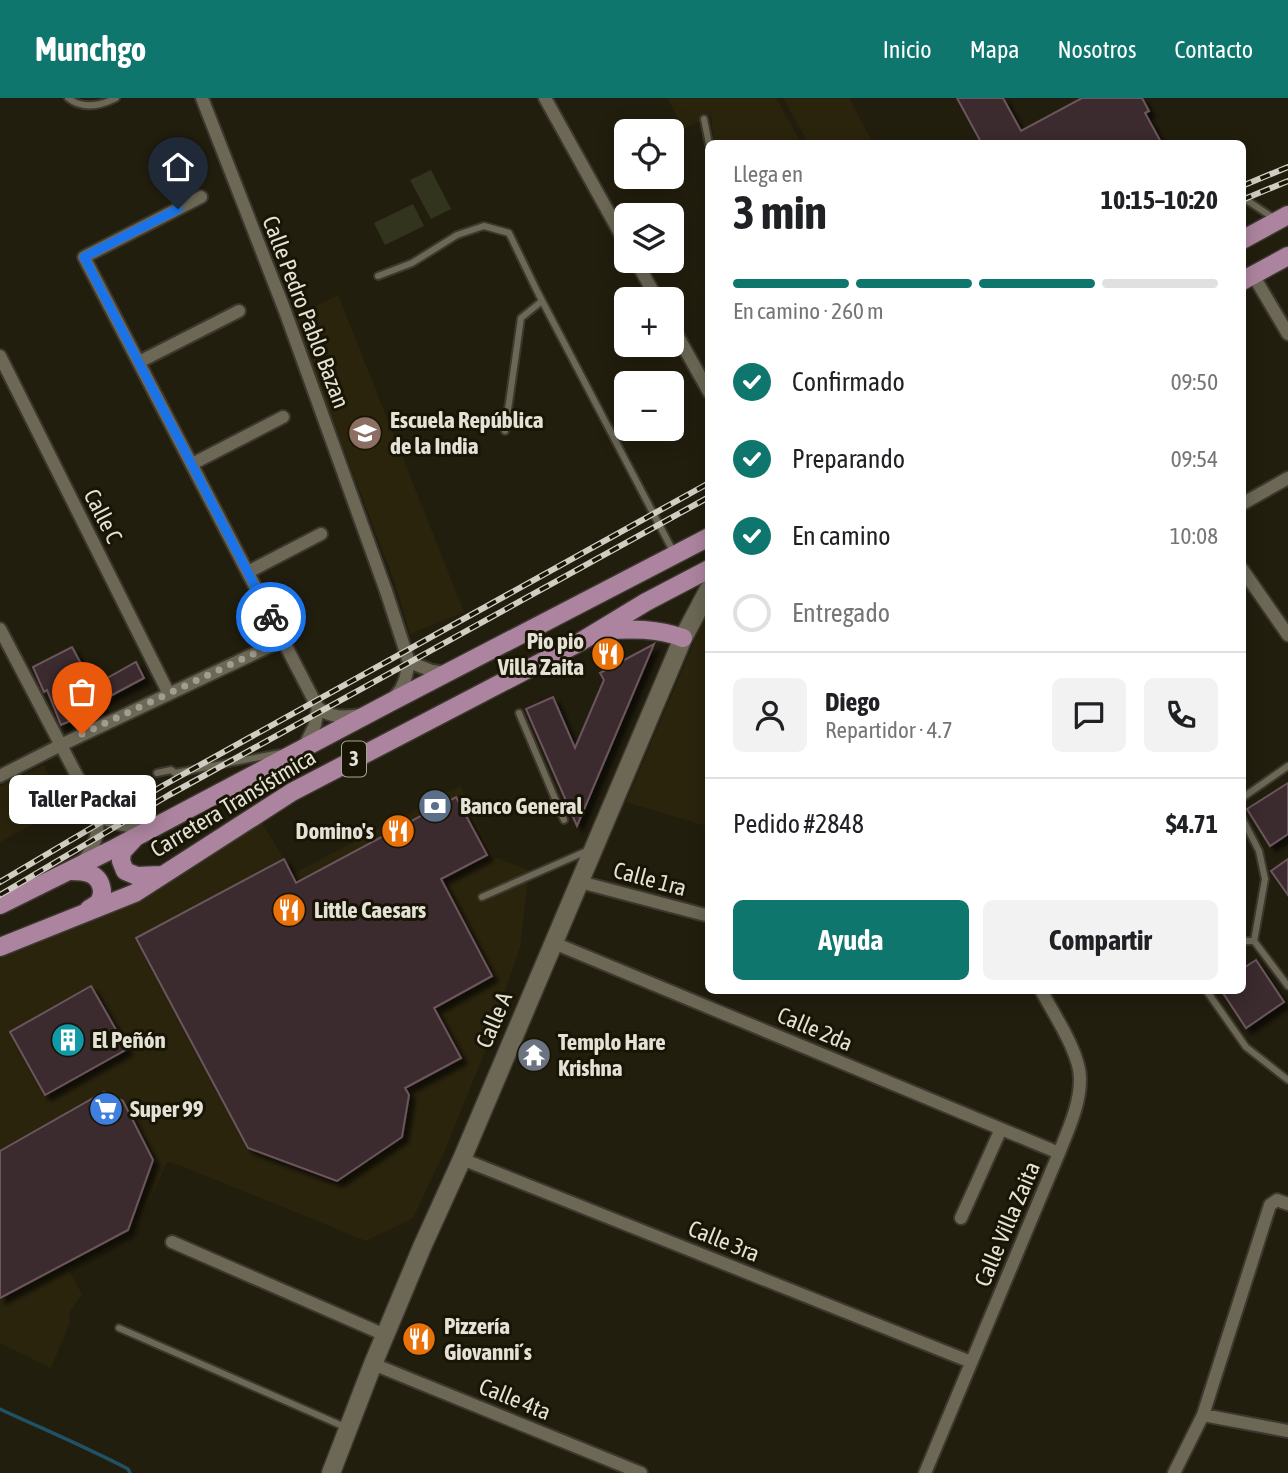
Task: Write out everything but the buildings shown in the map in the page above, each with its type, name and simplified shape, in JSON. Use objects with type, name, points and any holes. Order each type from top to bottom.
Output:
[{"type":"main road","points":[[1246,238],[1282,217]]},
{"type":"main road","points":[[1248,278],[1288,256]]},
{"type":"main road","name":"Carretera Transístmica","points":[[0,905],[136,837],[705,539]]},
{"type":"main road","name":"Carretera Transístmica","points":[[0,947],[135,893],[292,792],[600,630],[705,571]]},
{"type":"main road","points":[[600,630],[643,629],[671,633],[683,638]]},
{"type":"main road","points":[[136,837],[122,852],[121,861],[125,871],[137,876],[162,875]]},
{"type":"main road","points":[[72,869],[85,871],[99,880],[102,892],[100,901],[86,911]]},
{"type":"street","name":"Calle Pedro Pablo Bazan","points":[[202,98],[285,311],[409,662]]},
{"type":"street","points":[[545,98],[614,222]]},
{"type":"street","points":[[201,197],[84,257],[318,708],[335,717],[367,714]]},
{"type":"street","points":[[1248,278],[1288,334]]},
{"type":"street","points":[[139,362],[239,311]]},
{"type":"street","points":[[684,347],[705,385]]},
{"type":"street","name":"Calle C","points":[[0,356],[169,694]]},
{"type":"street","points":[[192,464],[283,417]]},
{"type":"street","points":[[1246,502],[1288,478]]},
{"type":"street","points":[[248,572],[321,534]]},
{"type":"street","points":[[1246,575],[1288,635]]},
{"type":"street","name":"Calle A","points":[[331,1473],[385,1335],[683,638],[705,597]]},
{"type":"street","points":[[0,629],[98,816],[95,844],[88,857],[72,869]]},
{"type":"street","points":[[0,776],[61,744],[283,640]]},
{"type":"street","points":[[389,703],[405,680],[409,662],[432,671],[448,673]]},
{"type":"street","points":[[304,748],[315,725],[318,708]]},
{"type":"street","points":[[98,816],[117,825],[139,827],[160,824]]},
{"type":"street","name":"Calle 1ra","points":[[580,882],[705,915]]},
{"type":"street","name":"Calle 2da","points":[[554,943],[1059,1153]]},
{"type":"street","name":"Calle Villa Zaita","points":[[925,1473],[1077,1105],[1081,1078],[1074,1052],[1043,994]]},
{"type":"street","points":[[961,1217],[1001,1129]]},
{"type":"street","name":"Calle 3ra","points":[[461,1159],[971,1362]]},
{"type":"street","points":[[1174,1473],[1203,1415],[1270,1205],[1277,1200],[1288,1204]]},
{"type":"street","points":[[172,1242],[385,1335]]},
{"type":"street","name":"Calle 4ta","points":[[373,1364],[641,1473]]},
{"type":"street","points":[[1203,1415],[1288,1431]]},
{"type":"lane","points":[[68,98],[76,104],[86,106],[106,103],[116,98]]},
{"type":"lane","points":[[704,119],[708,140]]},
{"type":"lane","points":[[1246,199],[1282,217]]},
{"type":"lane","points":[[378,276],[412,263],[457,235],[484,226],[509,233],[674,554]]},
{"type":"lane","points":[[505,431],[521,318],[542,301]]},
{"type":"lane","points":[[519,713],[565,820]]},
{"type":"lane","points":[[157,773],[171,770],[175,773],[304,748]]},
{"type":"lane","points":[[1246,795],[1288,766]]},
{"type":"lane","points":[[91,804],[104,797]]},
{"type":"lane","points":[[1246,826],[1259,852],[1265,879],[1254,941],[1288,986]]},
{"type":"lane","points":[[482,897],[594,848]]},
{"type":"lane","points":[[1246,941],[1254,941]]},
{"type":"lane","points":[[1209,994],[1246,1047],[1288,1080]]},
{"type":"lane","points":[[119,1328],[348,1429]]},
{"type":"shaded area","points":[[667,98],[776,98],[799,140],[714,140],[711,115],[684,129],[684,119],[679,119]]},
{"type":"shaded area","points":[[783,98],[849,98],[871,140],[806,140]]},
{"type":"shaded area","name":"Escuela República de la India","points":[[338,295],[464,612],[410,634],[395,583],[293,317]]},
{"type":"shaded area","points":[[705,616],[705,826],[626,802]]},
{"type":"shaded area","points":[[44,765],[64,808],[0,842],[0,786]]},
{"type":"shaded area","points":[[460,786],[494,857],[529,870],[520,947],[482,1059],[445,1150],[413,1218],[366,1241],[167,1162],[135,1235],[69,1271],[82,1294],[69,1313],[70,1322],[51,1368],[0,1343],[0,953],[261,821],[293,874]]},
{"type":"green space","points":[[431,170],[451,209],[431,219],[410,180]]},
{"type":"green space","points":[[413,204],[424,226],[385,245],[374,223]]},
{"type":"waterway","points":[[0,1409],[112,1461],[128,1469],[130,1473]]},
{"type":"railway","points":[[1246,184],[1288,167]]},
{"type":"railway","points":[[1246,198],[1288,181]]},
{"type":"railway","points":[[0,882],[164,785],[705,485]]},
{"type":"railway","points":[[0,895],[169,795],[705,499]]},
{"type":"way so far","points":[[82,734],[283,640],[271,617]]},
{"type":"place","name":"Escuela República de la India","points":[[365,433]]},
{"type":"place","name":"Pio pio Villa Zaita","points":[[608,654]]},
{"type":"place","name":"Taller Packai","points":[[82,734]]},
{"type":"place","name":"Banco General","points":[[435,806]]},
{"type":"place","name":"Domino's","points":[[398,831]]},
{"type":"place","name":"Little Caesars","points":[[289,910]]},
{"type":"place","name":"El Peñón","points":[[68,1040]]},
{"type":"place","name":"Templo Hare Krishna","points":[[534,1055]]},
{"type":"place","name":"Super 99","points":[[106,1109]]},
{"type":"place","name":"Pizzería Giovanni´s","points":[[419,1339]]},
{"type":"route","points":[[178,209],[84,257],[271,617]]}]
